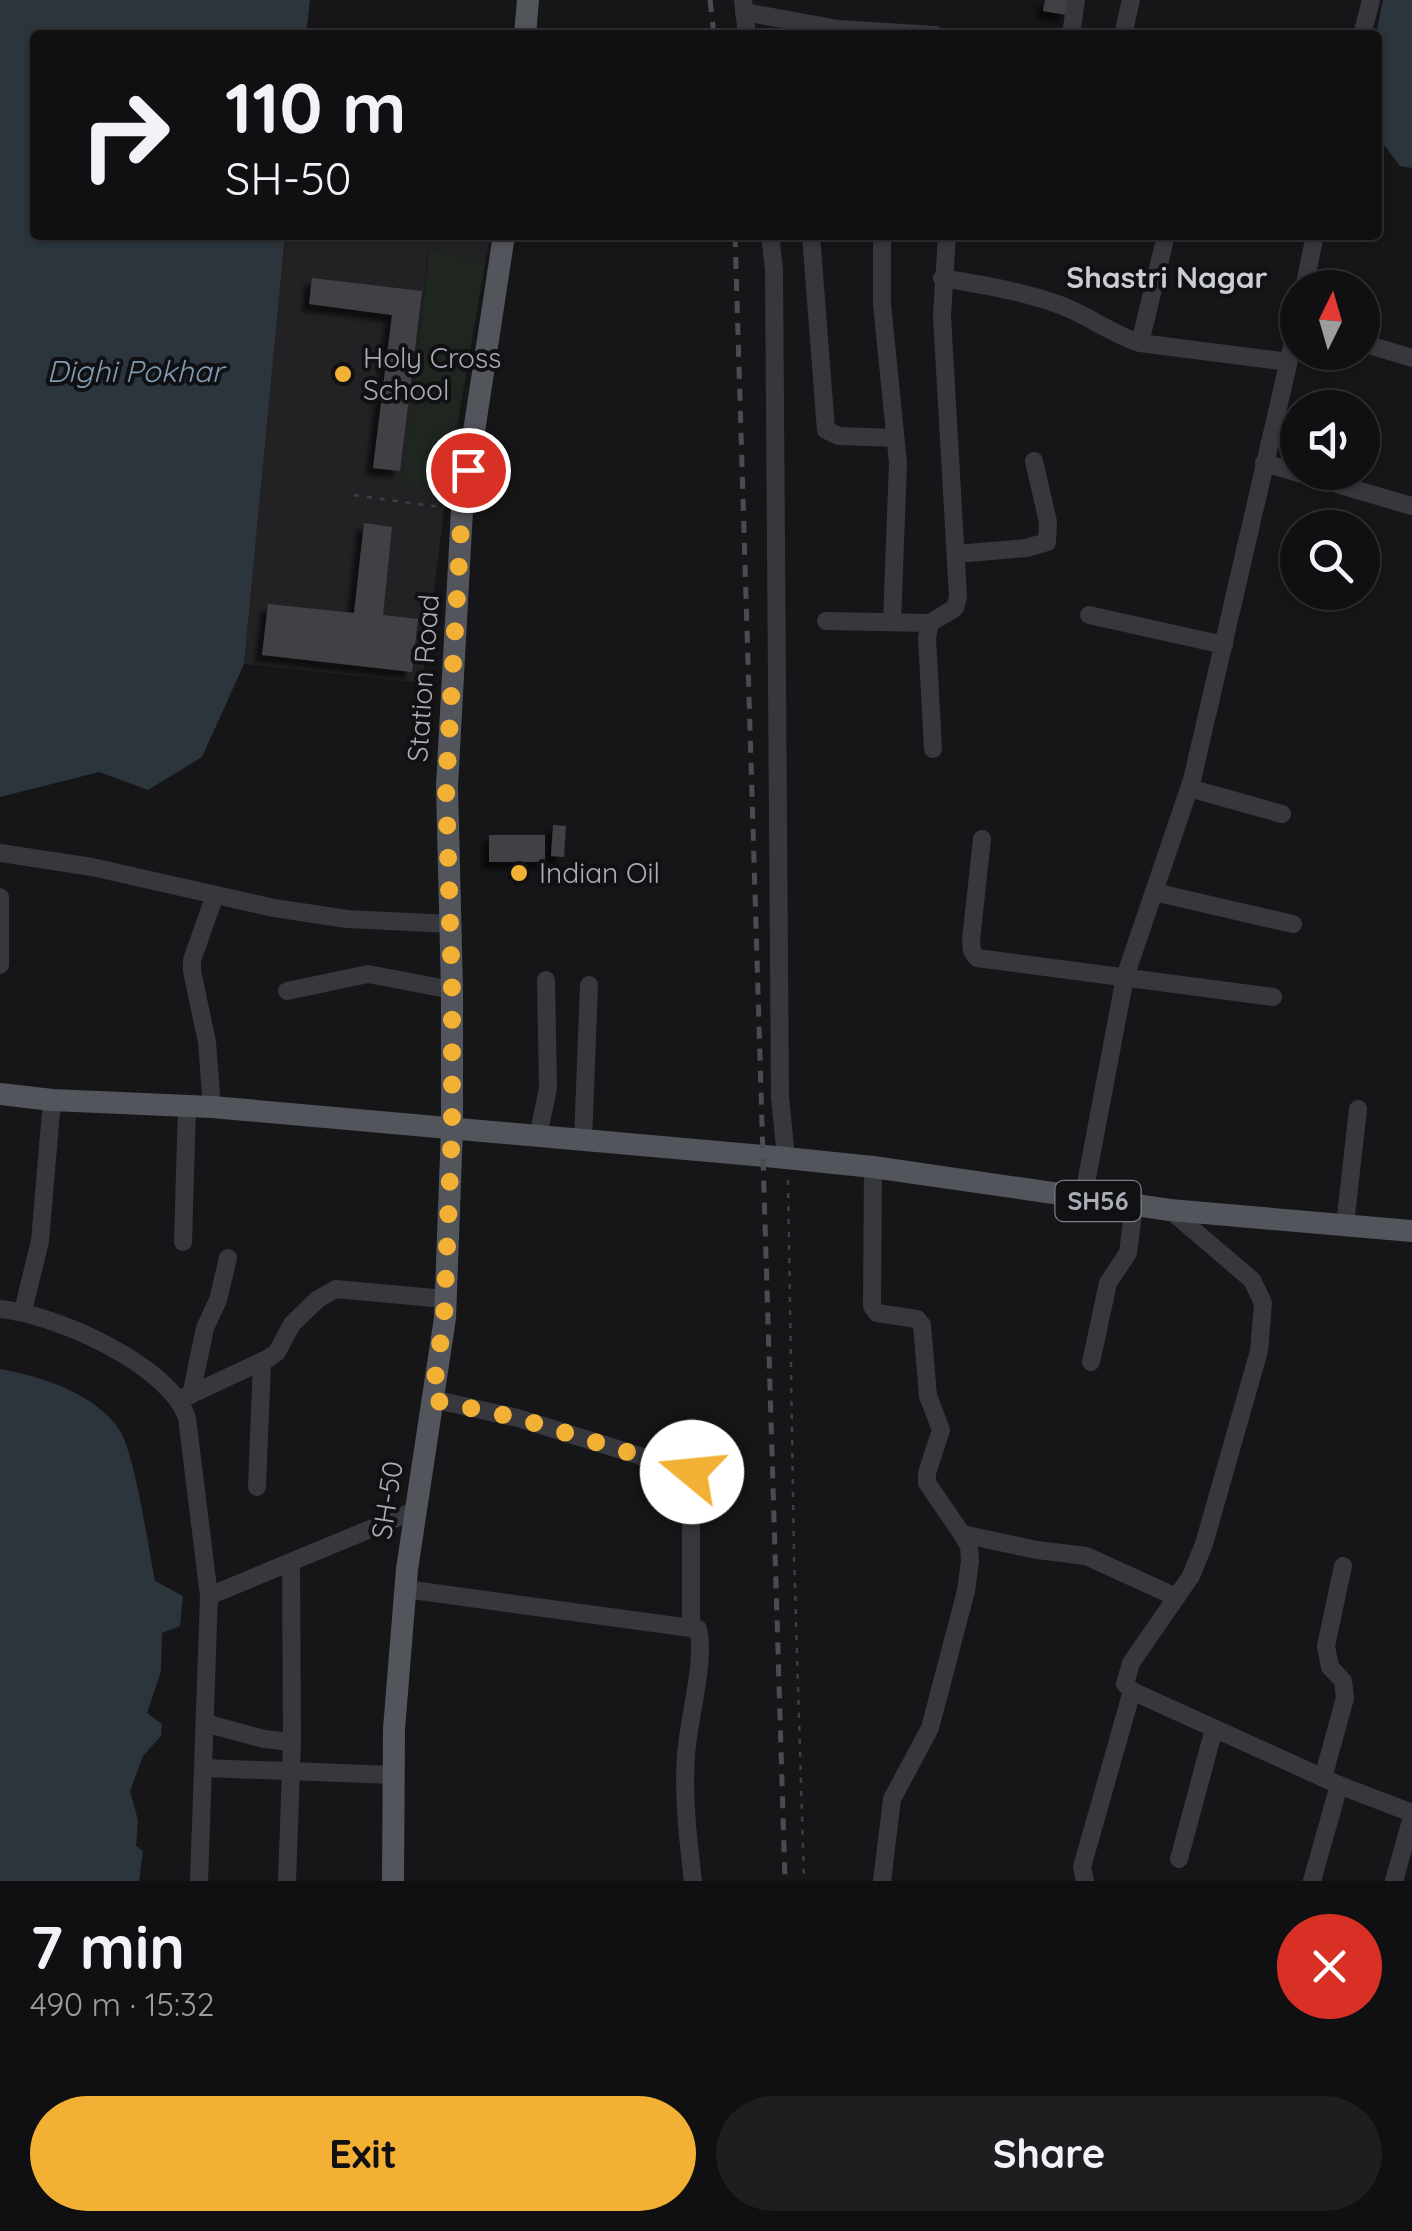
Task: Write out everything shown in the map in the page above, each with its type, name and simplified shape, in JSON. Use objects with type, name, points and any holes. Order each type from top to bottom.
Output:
[{"type":"main road","points":[[525,30],[528,0]]},
{"type":"main road","name":"Station Road","points":[[452,1128],[446,786],[462,510],[503,240]]},
{"type":"main road","points":[[0,1094],[452,1128]]},
{"type":"main road","name":"SH56","points":[[452,1128],[872,1167],[1170,1210],[1412,1230]]},
{"type":"main road","name":"SH-50","points":[[394,1881],[394,1729],[405,1589],[445,1298],[452,1128]]},
{"type":"street","points":[[1072,30],[1076,0]]},
{"type":"street","points":[[1123,30],[1131,0]]},
{"type":"street","points":[[1363,30],[1371,0]]},
{"type":"street","points":[[744,6],[849,30]]},
{"type":"street","points":[[771,240],[774,269],[780,1097],[786,1158]]},
{"type":"street","points":[[811,240],[826,430],[839,436],[896,438]]},
{"type":"street","points":[[882,240],[882,304],[896,438],[897,536],[892,622]]},
{"type":"street","points":[[826,621],[930,623],[955,608],[958,597],[942,278],[946,240]]},
{"type":"street","points":[[1140,343],[1165,240]]},
{"type":"street","points":[[1308,270],[1314,240]]},
{"type":"street","points":[[942,278],[1007,289],[1061,305],[1140,343],[1280,361]]},
{"type":"street","points":[[1380,348],[1412,358]]},
{"type":"street","points":[[1082,1199],[1125,977],[1189,788],[1286,370]]},
{"type":"street","points":[[956,554],[1026,548],[1047,542],[1048,522],[1034,461]]},
{"type":"street","points":[[1264,462],[1412,506]]},
{"type":"street","points":[[1089,615],[1224,645]]},
{"type":"street","points":[[930,623],[927,637],[933,749]]},
{"type":"street","points":[[1189,788],[1282,814]]},
{"type":"street","points":[[982,839],[971,940],[976,958],[1273,997]]},
{"type":"street","points":[[0,852],[347,918],[450,924]]},
{"type":"street","points":[[1154,892],[1294,924]]},
{"type":"street","points":[[212,1107],[207,1042],[192,960],[214,895]]},
{"type":"street","points":[[0,896],[0,965]]},
{"type":"street","points":[[287,991],[368,974],[452,990]]},
{"type":"street","points":[[538,1136],[548,1088],[546,980]]},
{"type":"street","points":[[583,1140],[589,985]]},
{"type":"street","points":[[22,1311],[40,1241],[52,1100]]},
{"type":"street","points":[[183,1242],[188,1106]]},
{"type":"street","points":[[1345,1224],[1358,1109]]},
{"type":"street","points":[[872,1167],[872,1306],[877,1313],[917,1320],[922,1326],[928,1396],[941,1430],[927,1483],[962,1534],[970,1561],[966,1591],[930,1728],[892,1799],[882,1881]]},
{"type":"street","points":[[1092,1362],[1108,1283],[1128,1253],[1134,1206]]},
{"type":"street","points":[[1170,1210],[1252,1280],[1260,1292],[1264,1316],[1259,1351],[1204,1544],[1191,1576],[1131,1663],[1126,1684],[1132,1691],[1214,1729],[1412,1815],[1394,1881]]},
{"type":"street","points":[[199,1881],[209,1596],[186,1397],[228,1258]]},
{"type":"street","points":[[186,1397],[277,1352],[292,1324],[318,1299],[336,1289],[445,1298]]},
{"type":"street","points":[[0,1309],[22,1311],[109,1346],[186,1397]]},
{"type":"street","points":[[257,1487],[262,1362]]},
{"type":"street","points":[[432,1400],[518,1418],[692,1472]]},
{"type":"street","points":[[691,1427],[691,1626]]},
{"type":"street","points":[[209,1596],[416,1510]]},
{"type":"street","points":[[962,1534],[1086,1556],[1176,1597]]},
{"type":"street","points":[[287,1881],[292,1742],[291,1562]]},
{"type":"street","points":[[1312,1881],[1345,1698],[1343,1682],[1330,1668],[1326,1646],[1343,1566]]},
{"type":"street","points":[[405,1589],[698,1630],[686,1753],[693,1881]]},
{"type":"street","points":[[1085,1881],[1082,1867],[1132,1691]]},
{"type":"street","points":[[205,1723],[264,1739],[292,1742]]},
{"type":"street","points":[[1179,1859],[1214,1729]]},
{"type":"street","points":[[204,1768],[394,1776]]},
{"type":"path","points":[[354,495],[462,510]]},
{"type":"path","points":[[786,1158],[790,1194],[794,1556],[804,1881]]},
{"type":"shaded area","name":"Holy Cross School","points":[[285,240],[490,240],[485,263],[428,251],[404,486],[447,487],[422,683],[244,664]]},
{"type":"shaded area","points":[[429,250],[485,263],[447,487],[403,486]]},
{"type":"water","name":"Dighi Pokhar","points":[[0,0],[310,0],[307,30],[30,30],[30,240],[285,240],[244,664],[202,757],[148,790],[99,772],[0,797]]},
{"type":"water","points":[[1383,0],[1412,0],[1412,168],[1400,166],[1382,142],[1382,30],[1377,30]]},
{"type":"water","points":[[0,1369],[67,1389],[110,1418],[120,1431],[131,1461],[155,1581],[183,1596],[180,1626],[162,1633],[161,1671],[147,1713],[162,1724],[161,1736],[143,1756],[130,1791],[138,1820],[136,1846],[143,1851],[139,1881],[0,1881]]},
{"type":"building","points":[[1045,0],[1069,0],[1066,15],[1043,11]]},
{"type":"building","points":[[312,278],[422,291],[400,471],[373,468],[392,315],[309,304]]},
{"type":"building","points":[[364,523],[392,527],[383,615],[418,619],[412,672],[262,655],[268,604],[354,613]]},
{"type":"building","points":[[553,825],[566,826],[564,857],[551,856]]},
{"type":"building","points":[[489,835],[545,835],[545,862],[489,862]]},
{"type":"railway","points":[[710,0],[713,30]]},
{"type":"railway","points":[[735,240],[785,1881]]},
{"type":"place","name":"Holy Cross School","points":[[343,374]]},
{"type":"place","name":"Indian Oil","points":[[519,873]]},
{"type":"district","name":"Shastri Nagar","points":[[1167,278]]},
{"type":"route","points":[[468,470],[462,510],[446,786],[452,1128],[444,1318],[432,1400],[518,1418],[692,1472]]}]
